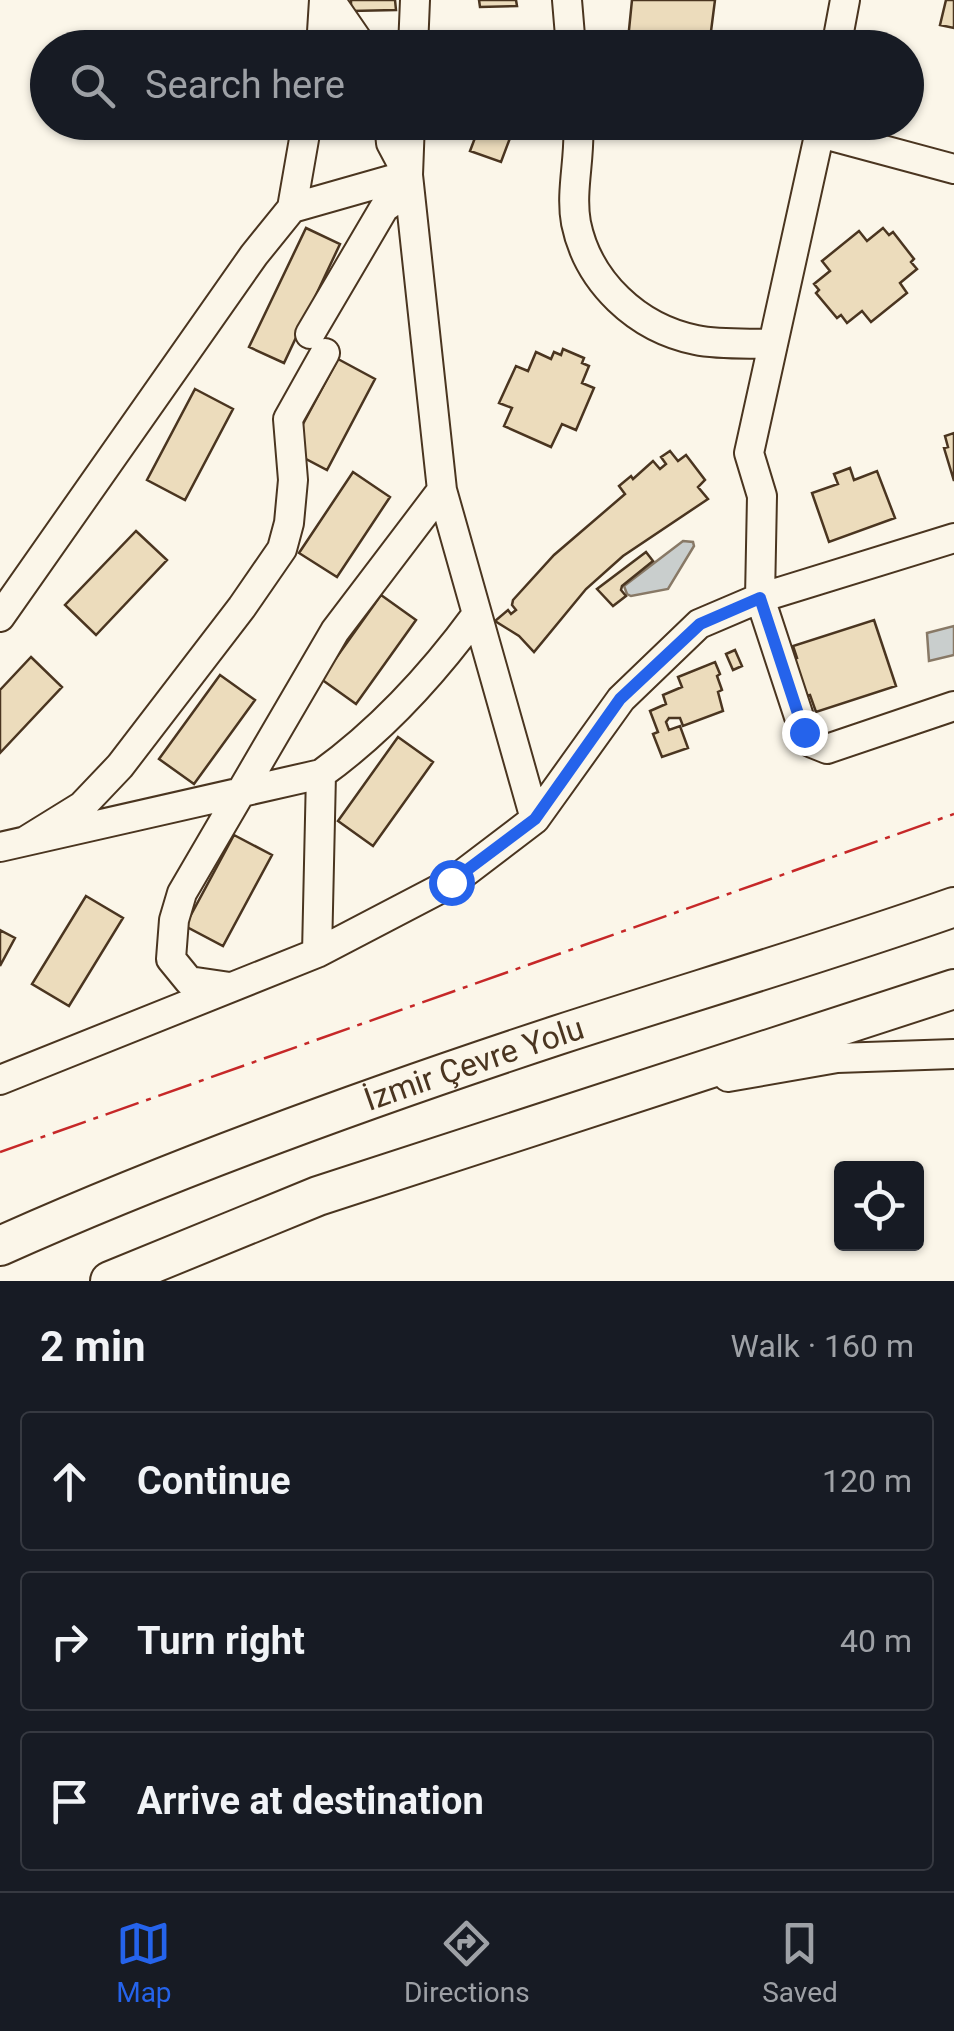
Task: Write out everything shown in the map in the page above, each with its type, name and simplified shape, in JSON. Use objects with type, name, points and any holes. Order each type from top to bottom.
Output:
[{"type":"highway","name":"İzmir Çevre Yolu","points":[[0,1246],[100,1201],[297,1127],[557,1036],[954,907]]},
{"type":"highway","points":[[110,1281],[318,1196],[954,989]]},
{"type":"street","points":[[323,30],[327,0]]},
{"type":"street","points":[[327,0],[349,30]]},
{"type":"street","points":[[414,30],[415,0]]},
{"type":"street","points":[[567,0],[570,30]]},
{"type":"street","points":[[839,30],[845,0]]},
{"type":"street","points":[[0,617],[254,255],[292,208],[304,140]]},
{"type":"street","points":[[391,140],[409,182]]},
{"type":"street","points":[[410,140],[409,182],[442,490],[535,819]]},
{"type":"street","points":[[577,140],[575,219],[585,254],[604,285],[629,310],[663,331],[698,341],[773,344]]},
{"type":"street","points":[[818,140],[749,453],[762,496],[760,598],[804,732],[819,746],[827,748],[954,706]]},
{"type":"street","points":[[860,140],[954,169]]},
{"type":"street","points":[[292,208],[409,182]]},
{"type":"street","points":[[13,843],[82,806],[120,766],[242,608],[282,549],[293,480],[288,419],[317,343],[384,208],[409,182]]},
{"type":"street","points":[[231,988],[190,981],[171,959],[170,943],[182,893],[335,631],[442,490]]},
{"type":"street","points":[[0,1080],[318,953],[451,882],[535,819],[620,699],[700,624],[760,598],[954,538]]},
{"type":"street","points":[[13,843],[321,774],[414,692],[477,614]]},
{"type":"street","points":[[318,953],[321,774]]},
{"type":"street","points":[[618,1096],[837,1058],[954,1054]]},
{"type":"shaded area","points":[[683,541],[693,542],[694,546],[668,589],[627,594],[624,586]]},
{"type":"shaded area","points":[[954,626],[954,655],[929,661],[927,633]]},
{"type":"building","points":[[351,0],[395,0],[396,10],[351,11]]},
{"type":"building","points":[[479,0],[516,0],[517,6],[480,7]]},
{"type":"building","points":[[632,0],[715,0],[711,30],[629,30]]},
{"type":"building","points":[[946,0],[954,0],[954,28],[940,25]]},
{"type":"building","points":[[474,140],[509,140],[501,162],[470,151]]},
{"type":"building","points":[[306,228],[340,244],[284,363],[249,347]]},
{"type":"building","points":[[883,228],[889,235],[893,232],[917,269],[900,283],[907,293],[871,322],[862,311],[847,323],[841,315],[837,318],[816,293],[819,290],[814,284],[830,271],[822,261],[859,231],[867,241]]},
{"type":"building","points":[[563,349],[584,358],[582,363],[589,366],[582,383],[594,388],[576,430],[562,424],[551,447],[504,426],[512,408],[499,403],[516,366],[528,371],[536,352],[551,359],[554,352],[561,355]]},
{"type":"building","points":[[338,359],[375,379],[327,470],[289,450]]},
{"type":"building","points":[[195,389],[233,409],[185,500],[147,480]]},
{"type":"building","points":[[954,433],[954,481],[944,448],[948,447],[945,436]]},
{"type":"building","points":[[670,451],[678,461],[686,455],[705,480],[698,487],[708,499],[623,556],[586,589],[534,652],[519,636],[495,621],[508,610],[511,614],[516,610],[513,600],[554,555],[625,494],[619,486],[653,461],[660,469],[666,464],[661,457]]},
{"type":"building","points":[[850,468],[854,480],[877,471],[895,518],[829,542],[812,493],[838,484],[834,474]]},
{"type":"building","points":[[353,472],[390,497],[337,577],[299,553]]},
{"type":"building","points":[[136,531],[167,560],[96,635],[65,605]]},
{"type":"building","points":[[646,552],[653,561],[622,586],[626,596],[613,606],[597,589]]},
{"type":"building","points":[[381,595],[416,620],[356,704],[321,679]]},
{"type":"building","points":[[874,620],[896,686],[816,712],[810,695],[806,696],[793,646]]},
{"type":"building","points":[[735,650],[742,666],[733,670],[726,654]]},
{"type":"building","points":[[31,657],[62,687],[0,753],[0,690]]},
{"type":"building","points":[[715,662],[720,674],[717,676],[722,690],[718,692],[723,711],[683,726],[680,718],[669,718],[669,730],[680,726],[688,748],[662,757],[650,711],[666,704],[663,695],[682,687],[678,677]]},
{"type":"building","points":[[220,675],[255,700],[194,784],[159,759]]},
{"type":"building","points":[[398,737],[433,762],[373,846],[338,821]]},
{"type":"building","points":[[234,835],[272,855],[223,946],[185,926]]},
{"type":"building","points":[[86,896],[123,918],[69,1006],[32,984]]},
{"type":"building","points":[[0,930],[15,938],[0,966]]},
{"type":"power","points":[[0,1152],[954,814]]},
{"type":"route","points":[[451,882],[535,819],[620,699],[700,624],[760,598],[804,732]]}]
